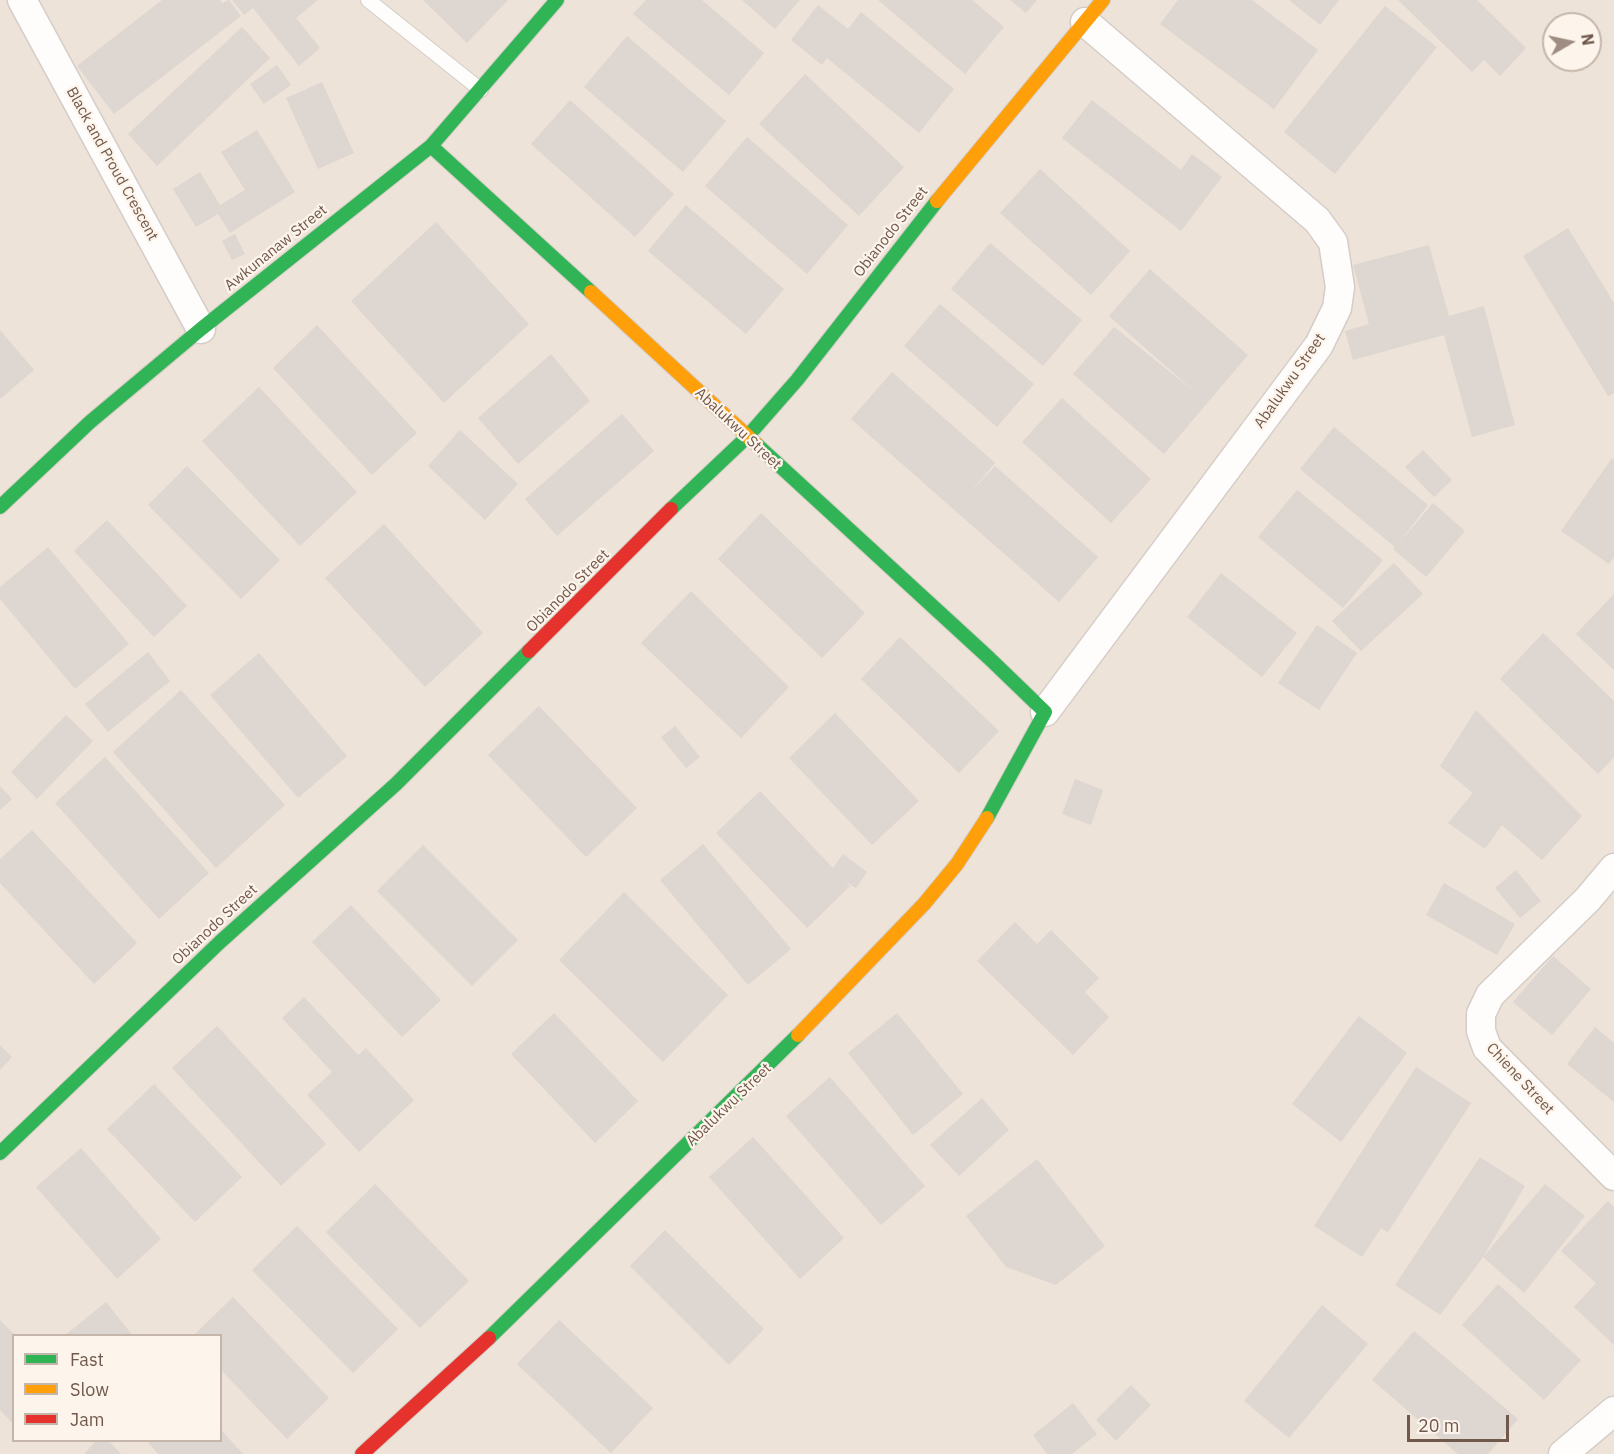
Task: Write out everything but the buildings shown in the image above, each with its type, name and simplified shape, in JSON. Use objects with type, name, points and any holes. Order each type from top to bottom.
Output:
[{"type":"street","name":"Black and Proud Crescent","points":[[22,0],[201,329]]},
{"type":"street","name":"Awkunanaw Street","points":[[0,507],[90,422],[201,329],[431,146],[557,0]]},
{"type":"street","name":"Obianodo Street","points":[[0,1153],[220,942],[396,784],[700,480],[747,437],[797,380],[934,204],[1103,0]]},
{"type":"street","name":"Abalukwu Street","points":[[362,1454],[456,1370],[767,1068],[924,904],[957,864],[996,805],[1045,712],[1319,345],[1337,308],[1340,287],[1333,243],[1317,220],[1085,22]]},
{"type":"street","name":"Abalukwu Street","points":[[431,146],[1045,712]]},
{"type":"street","name":"Chiene Street","points":[[1614,868],[1588,899],[1490,995],[1481,1014],[1481,1030],[1487,1048],[1614,1176]]},
{"type":"street","points":[[1563,1454],[1614,1411]]},
{"type":"lane","points":[[368,0],[481,90]]},
{"type":"shaded area","points":[[0,0],[1614,0],[1614,1454],[0,1454]]},
{"type":"traffic: fast","points":[[0,507],[90,422],[201,329],[431,146],[557,0]]},
{"type":"traffic: fast","points":[[431,146],[591,292]]},
{"type":"traffic: fast","points":[[671,509],[747,437],[797,380],[937,201]]},
{"type":"traffic: fast","points":[[756,444],[1045,712],[987,818]]},
{"type":"traffic: fast","points":[[0,1153],[220,942],[396,784],[529,651]]},
{"type":"traffic: fast","points":[[489,1338],[798,1035]]},
{"type":"traffic: slow","points":[[937,201],[1103,0]]},
{"type":"traffic: slow","points":[[591,292],[756,444]]},
{"type":"traffic: slow","points":[[798,1035],[924,904],[957,864],[987,818]]},
{"type":"traffic: jam","points":[[529,651],[671,509]]},
{"type":"traffic: jam","points":[[362,1454],[489,1338]]}]
